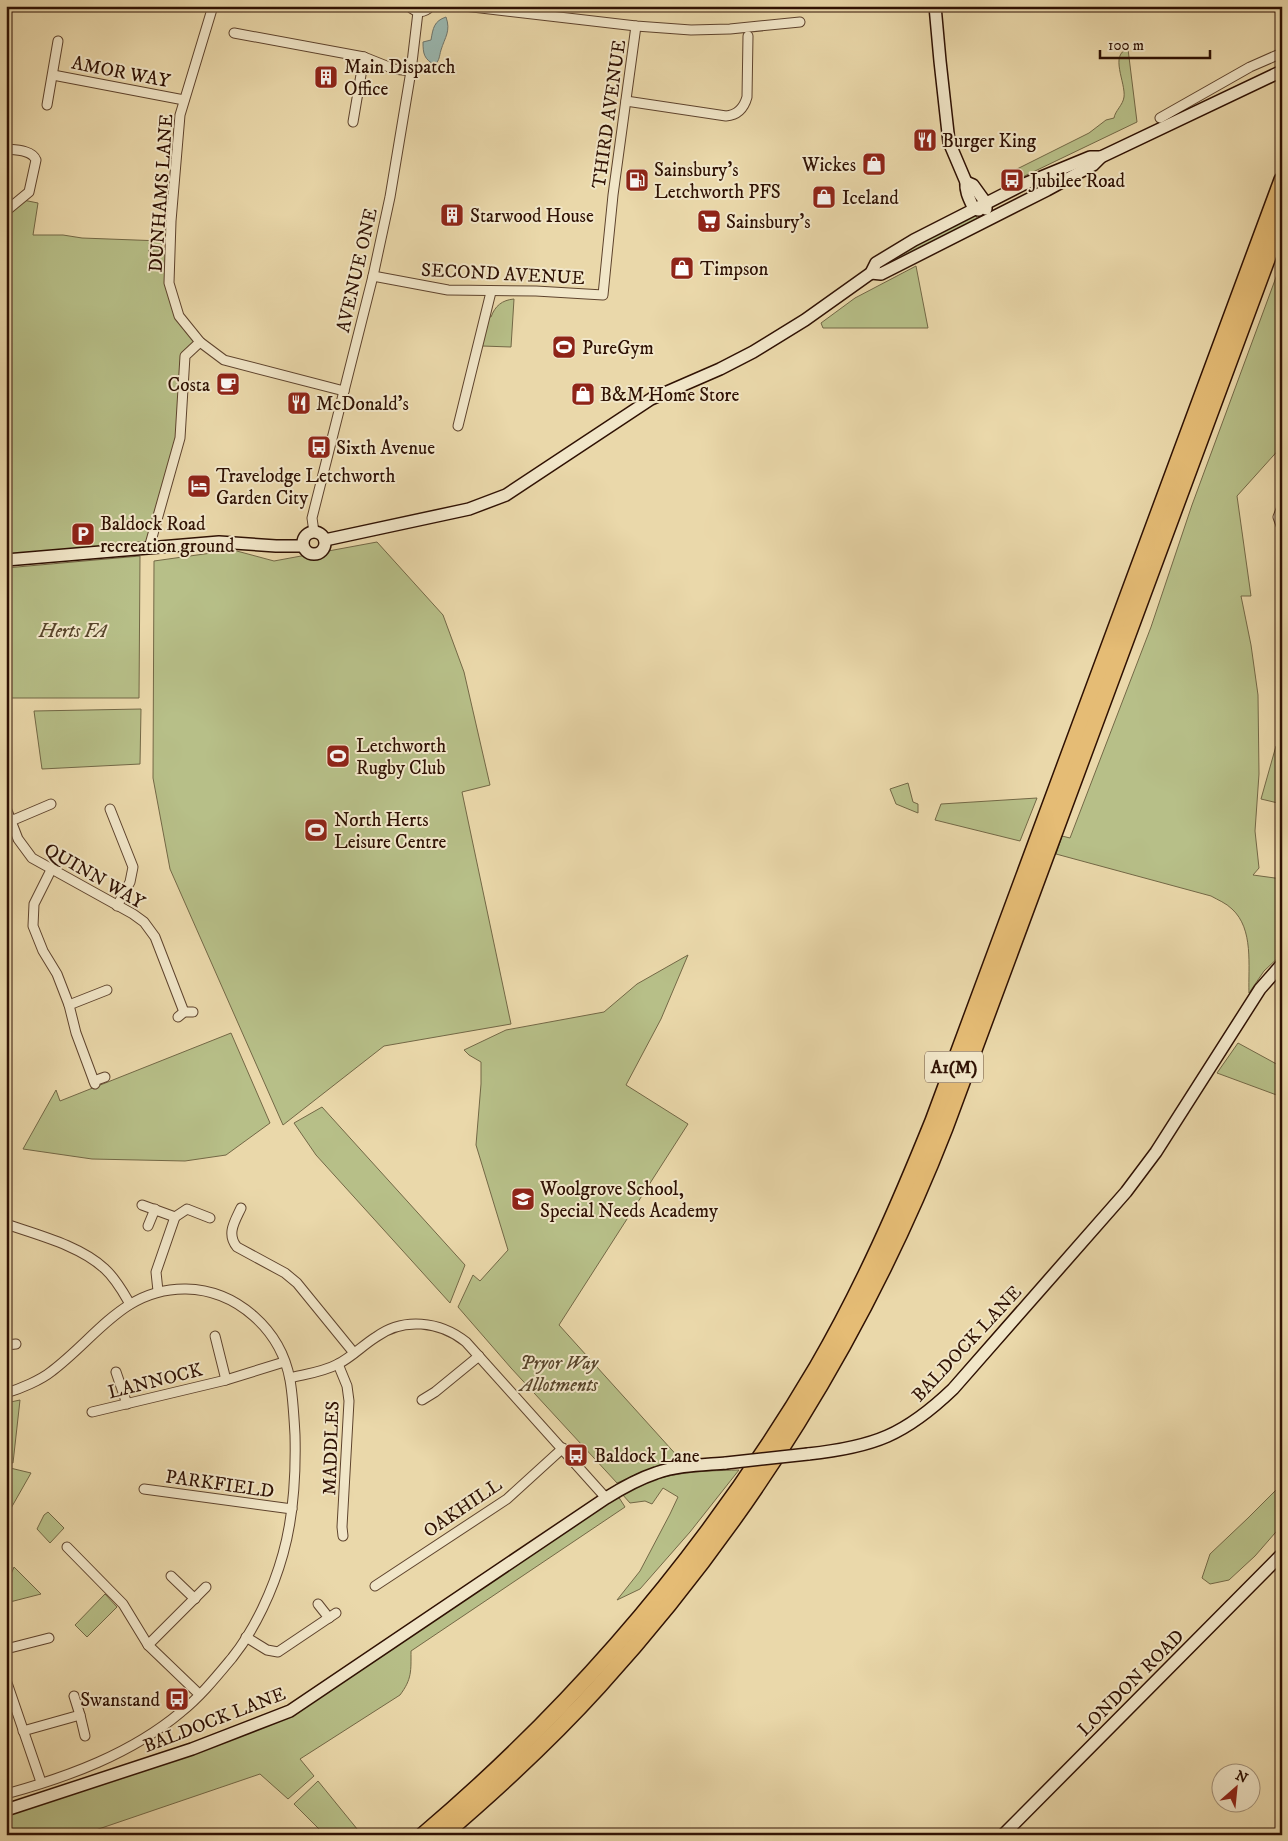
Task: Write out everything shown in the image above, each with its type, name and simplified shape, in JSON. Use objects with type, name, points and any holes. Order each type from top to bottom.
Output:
[{"type":"highway","name":"A1(M)","points":[[423,1835],[471,1794],[539,1729],[590,1676],[658,1598],[716,1523],[752,1471],[818,1365],[847,1311],[902,1198],[933,1121],[1282,180]]},
{"type":"highway","name":"A1(M)","points":[[443,1835],[517,1769],[600,1686],[698,1567],[767,1472],[793,1432],[874,1289],[945,1128],[1282,219]]},
{"type":"main road","points":[[936,6],[949,142],[966,182],[965,189],[974,209]]},
{"type":"main road","points":[[871,273],[881,274],[987,211],[1093,165],[1101,157],[1282,71]]},
{"type":"main road","points":[[966,182],[973,185],[987,211]]},
{"type":"main road","points":[[325,540],[469,509],[506,495],[652,399],[720,369],[805,320],[871,273],[876,263],[914,240],[974,209],[987,211]]},
{"type":"main road","points":[[314,532],[321,534],[325,540],[325,548],[320,554],[316,555],[308,553],[303,546],[307,535],[314,532]]},
{"type":"main road","points":[[6,560],[219,542],[303,546]]},
{"type":"main road","name":"BALDOCK LANE","points":[[6,1810],[192,1748],[290,1712],[631,1483],[658,1472],[694,1466],[856,1447],[884,1438],[924,1415],[953,1389],[1126,1192],[1156,1152],[1260,989],[1282,964]]},
{"type":"main road","name":"LONDON ROAD","points":[[1003,1835],[1282,1554]]},
{"type":"street","name":"DUNHAMS LANE","points":[[200,342],[179,316],[169,283],[171,221],[180,115],[213,6]]},
{"type":"street","points":[[409,6],[418,12],[424,12],[430,6]]},
{"type":"street","points":[[464,6],[636,26],[691,30],[730,29],[800,22]]},
{"type":"street","name":"AVENUE ONE","points":[[314,532],[312,518],[373,276],[397,160],[418,12]]},
{"type":"street","name":"THIRD AVENUE","points":[[603,295],[613,195],[636,26]]},
{"type":"street","points":[[234,33],[364,57],[394,69],[411,71]]},
{"type":"street","points":[[626,101],[726,116],[737,113],[745,104],[747,97],[748,36]]},
{"type":"street","name":"AMOR WAY","points":[[47,105],[58,41]]},
{"type":"street","points":[[1160,118],[1263,61],[1282,53]]},
{"type":"street","points":[[353,122],[364,57]]},
{"type":"street","points":[[1263,61],[1270,76]]},
{"type":"street","name":"AMOR WAY","points":[[53,75],[184,100]]},
{"type":"street","points":[[6,149],[34,156],[36,166],[29,192],[6,212]]},
{"type":"street","name":"SECOND AVENUE","points":[[373,276],[448,290],[491,292],[536,291],[603,295]]},
{"type":"street","points":[[458,426],[491,292]]},
{"type":"street","points":[[148,548],[180,438],[185,356],[200,342],[224,360],[344,391]]},
{"type":"street","points":[[1282,507],[1278,517],[1282,528]]},
{"type":"street","points":[[11,821],[51,804]]},
{"type":"street","name":"QUINN WAY","points":[[6,808],[26,852],[38,863],[139,918],[152,931],[185,1014]]},
{"type":"street","points":[[110,809],[133,867],[130,882],[117,906]]},
{"type":"street","points":[[51,870],[34,904],[32,921],[38,939],[69,1005],[76,1034],[94,1083],[105,1077]]},
{"type":"street","points":[[69,1005],[107,990]]},
{"type":"street","points":[[142,1205],[175,1217]]},
{"type":"street","points":[[241,1208],[231,1231],[237,1247],[285,1273],[297,1283],[354,1353]]},
{"type":"street","points":[[148,1226],[154,1209]]},
{"type":"street","points":[[158,1291],[156,1272],[175,1217],[187,1209],[210,1218]]},
{"type":"street","points":[[6,1224],[79,1251],[94,1260],[119,1285],[130,1304]]},
{"type":"street","points":[[6,1392],[21,1388],[51,1372],[109,1320],[144,1296],[158,1291],[186,1289],[221,1296],[255,1316],[265,1326],[273,1337],[284,1362],[290,1378],[296,1478],[283,1554],[265,1602],[233,1656],[199,1694],[182,1712],[131,1746],[90,1767],[6,1794]]},
{"type":"street","points":[[290,1378],[338,1364],[386,1331],[407,1324],[431,1325],[453,1333],[466,1342],[479,1356],[606,1498]]},
{"type":"street","name":"LANNOCK","points":[[215,1336],[226,1380]]},
{"type":"street","points":[[422,1400],[435,1392],[479,1356]]},
{"type":"street","name":"LANNOCK","points":[[92,1412],[226,1380],[284,1362]]},
{"type":"street","name":"MADDLES","points":[[338,1364],[347,1386],[349,1401],[343,1536]]},
{"type":"street","points":[[116,1372],[127,1404]]},
{"type":"street","name":"OAKHILL","points":[[375,1586],[506,1499],[563,1448]]},
{"type":"street","name":"PARKFIELD","points":[[144,1489],[292,1510]]},
{"type":"street","points":[[67,1547],[123,1604],[148,1644],[199,1694]]},
{"type":"street","points":[[171,1576],[194,1599]]},
{"type":"street","points":[[148,1644],[206,1587]]},
{"type":"street","points":[[246,1637],[267,1650],[278,1652],[333,1615],[318,1604]]},
{"type":"street","points":[[6,1649],[49,1638]]},
{"type":"street","points":[[6,1680],[41,1782]]},
{"type":"street","points":[[74,1696],[85,1736]]},
{"type":"street","points":[[23,1731],[80,1715]]},
{"type":"green space","points":[[1128,49],[1137,122],[1008,184],[1005,175],[1089,133],[1106,120],[1114,118],[1124,97],[1119,63],[1120,57],[1122,52]]},
{"type":"green space","points":[[23,200],[38,203],[33,235],[162,241],[161,251],[148,251],[170,256],[169,283],[179,316],[200,342],[185,356],[180,438],[151,543],[6,559],[6,215]]},
{"type":"green space","points":[[975,215],[977,217],[976,220],[880,270],[879,268],[908,248]]},
{"type":"green space","points":[[1282,261],[1282,446],[1237,496],[1251,596],[1241,596],[1251,645],[1258,695],[1259,774],[1255,831],[1259,868],[1253,875],[1282,879],[1282,954],[1264,971],[1249,993],[1247,937],[1239,917],[1227,905],[1211,896],[1056,854],[1062,836],[1070,838],[1151,627],[1192,505]]},
{"type":"green space","points":[[916,266],[928,328],[823,328],[821,323],[855,298]]},
{"type":"green space","points":[[514,299],[511,347],[482,346],[488,316],[491,317],[497,307],[503,302]]},
{"type":"green space","name":"North Herts Leisure Centre","points":[[377,542],[443,615],[464,672],[490,785],[462,792],[511,1024],[384,1046],[283,1125],[170,869],[153,778],[154,561],[233,550],[274,561]]},
{"type":"green space","name":"Herts FA","points":[[140,556],[139,698],[6,698],[6,568]]},
{"type":"green space","points":[[141,709],[140,764],[42,769],[34,711]]},
{"type":"green space","points":[[1276,746],[1282,747],[1282,804],[1261,799]]},
{"type":"green space","points":[[908,783],[913,802],[918,804],[918,813],[896,804],[890,789]]},
{"type":"green space","points":[[1037,798],[1020,841],[935,820],[941,804]]},
{"type":"green space","name":"Pryor Way Allotments","points":[[688,955],[661,1019],[626,1085],[688,1124],[559,1325],[680,1459],[644,1471],[617,1483],[511,1368],[458,1307],[473,1275],[480,1281],[508,1250],[476,1145],[481,1062],[464,1050],[506,1030],[604,1012],[637,984]]},
{"type":"green space","points":[[231,1033],[270,1123],[226,1155],[185,1161],[92,1159],[23,1149],[56,1090],[60,1101]]},
{"type":"green space","points":[[1238,1043],[1282,1067],[1282,1097],[1217,1073]]},
{"type":"green space","points":[[322,1107],[465,1265],[450,1303],[316,1155],[294,1123]]},
{"type":"green space","points":[[20,1400],[13,1463],[6,1462],[6,1457],[9,1457],[10,1425],[6,1424],[6,1403]]},
{"type":"green space","points":[[6,1467],[31,1473],[6,1517]]},
{"type":"green space","points":[[739,1470],[690,1532],[640,1589],[617,1600],[640,1571],[678,1497],[663,1488],[652,1504],[645,1501],[630,1503],[622,1494],[650,1481],[664,1477],[694,1472]]},
{"type":"green space","points":[[1282,1484],[1282,1525],[1255,1556],[1229,1580],[1210,1584],[1202,1578],[1210,1554]]},
{"type":"green space","points":[[618,1496],[625,1507],[411,1651],[410,1674],[407,1684],[400,1695],[300,1759],[314,1776],[288,1799],[260,1774],[81,1835],[6,1835],[6,1813],[286,1718]]},
{"type":"green space","points":[[48,1512],[64,1528],[50,1543],[37,1529],[44,1515]]},
{"type":"green space","points":[[14,1567],[41,1594],[6,1603],[6,1586]]},
{"type":"green space","points":[[105,1594],[117,1607],[87,1637],[75,1625]]},
{"type":"green space","points":[[318,1781],[362,1835],[325,1835],[294,1804]]},
{"type":"water","points":[[446,17],[447,34],[439,59],[435,65],[428,61],[425,56],[423,42],[431,40],[435,26]]},
{"type":"place","name":"Main Dispatch Office","points":[[326,77]]},
{"type":"place","name":"Burger King","points":[[925,140]]},
{"type":"place","name":"Wickes","points":[[874,164]]},
{"type":"place","name":"Sainsbury's Letchworth PFS","points":[[637,180]]},
{"type":"place","name":"Jubilee Road","points":[[1012,180]]},
{"type":"place","name":"Iceland","points":[[824,197]]},
{"type":"place","name":"Starwood House","points":[[452,215]]},
{"type":"place","name":"Sainsbury's","points":[[709,221]]},
{"type":"place","name":"Timpson","points":[[682,268]]},
{"type":"place","name":"PureGym","points":[[564,347]]},
{"type":"place","name":"Costa","points":[[228,384]]},
{"type":"place","name":"B&M Home Store","points":[[583,394]]},
{"type":"place","name":"McDonald's","points":[[299,403]]},
{"type":"place","name":"Sixth Avenue","points":[[319,447]]},
{"type":"place","name":"Travelodge Letchworth Garden City","points":[[199,486]]},
{"type":"place","name":"Baldock Road recreation ground","points":[[83,534]]},
{"type":"place","name":"Letchworth Rugby Club","points":[[338,756]]},
{"type":"place","name":"North Herts Leisure Centre","points":[[316,830]]},
{"type":"place","name":"Woolgrove School, Special Needs Academy","points":[[523,1199]]},
{"type":"place","name":"Baldock Lane","points":[[576,1455]]},
{"type":"place","name":"Swanstand","points":[[177,1699]]}]
